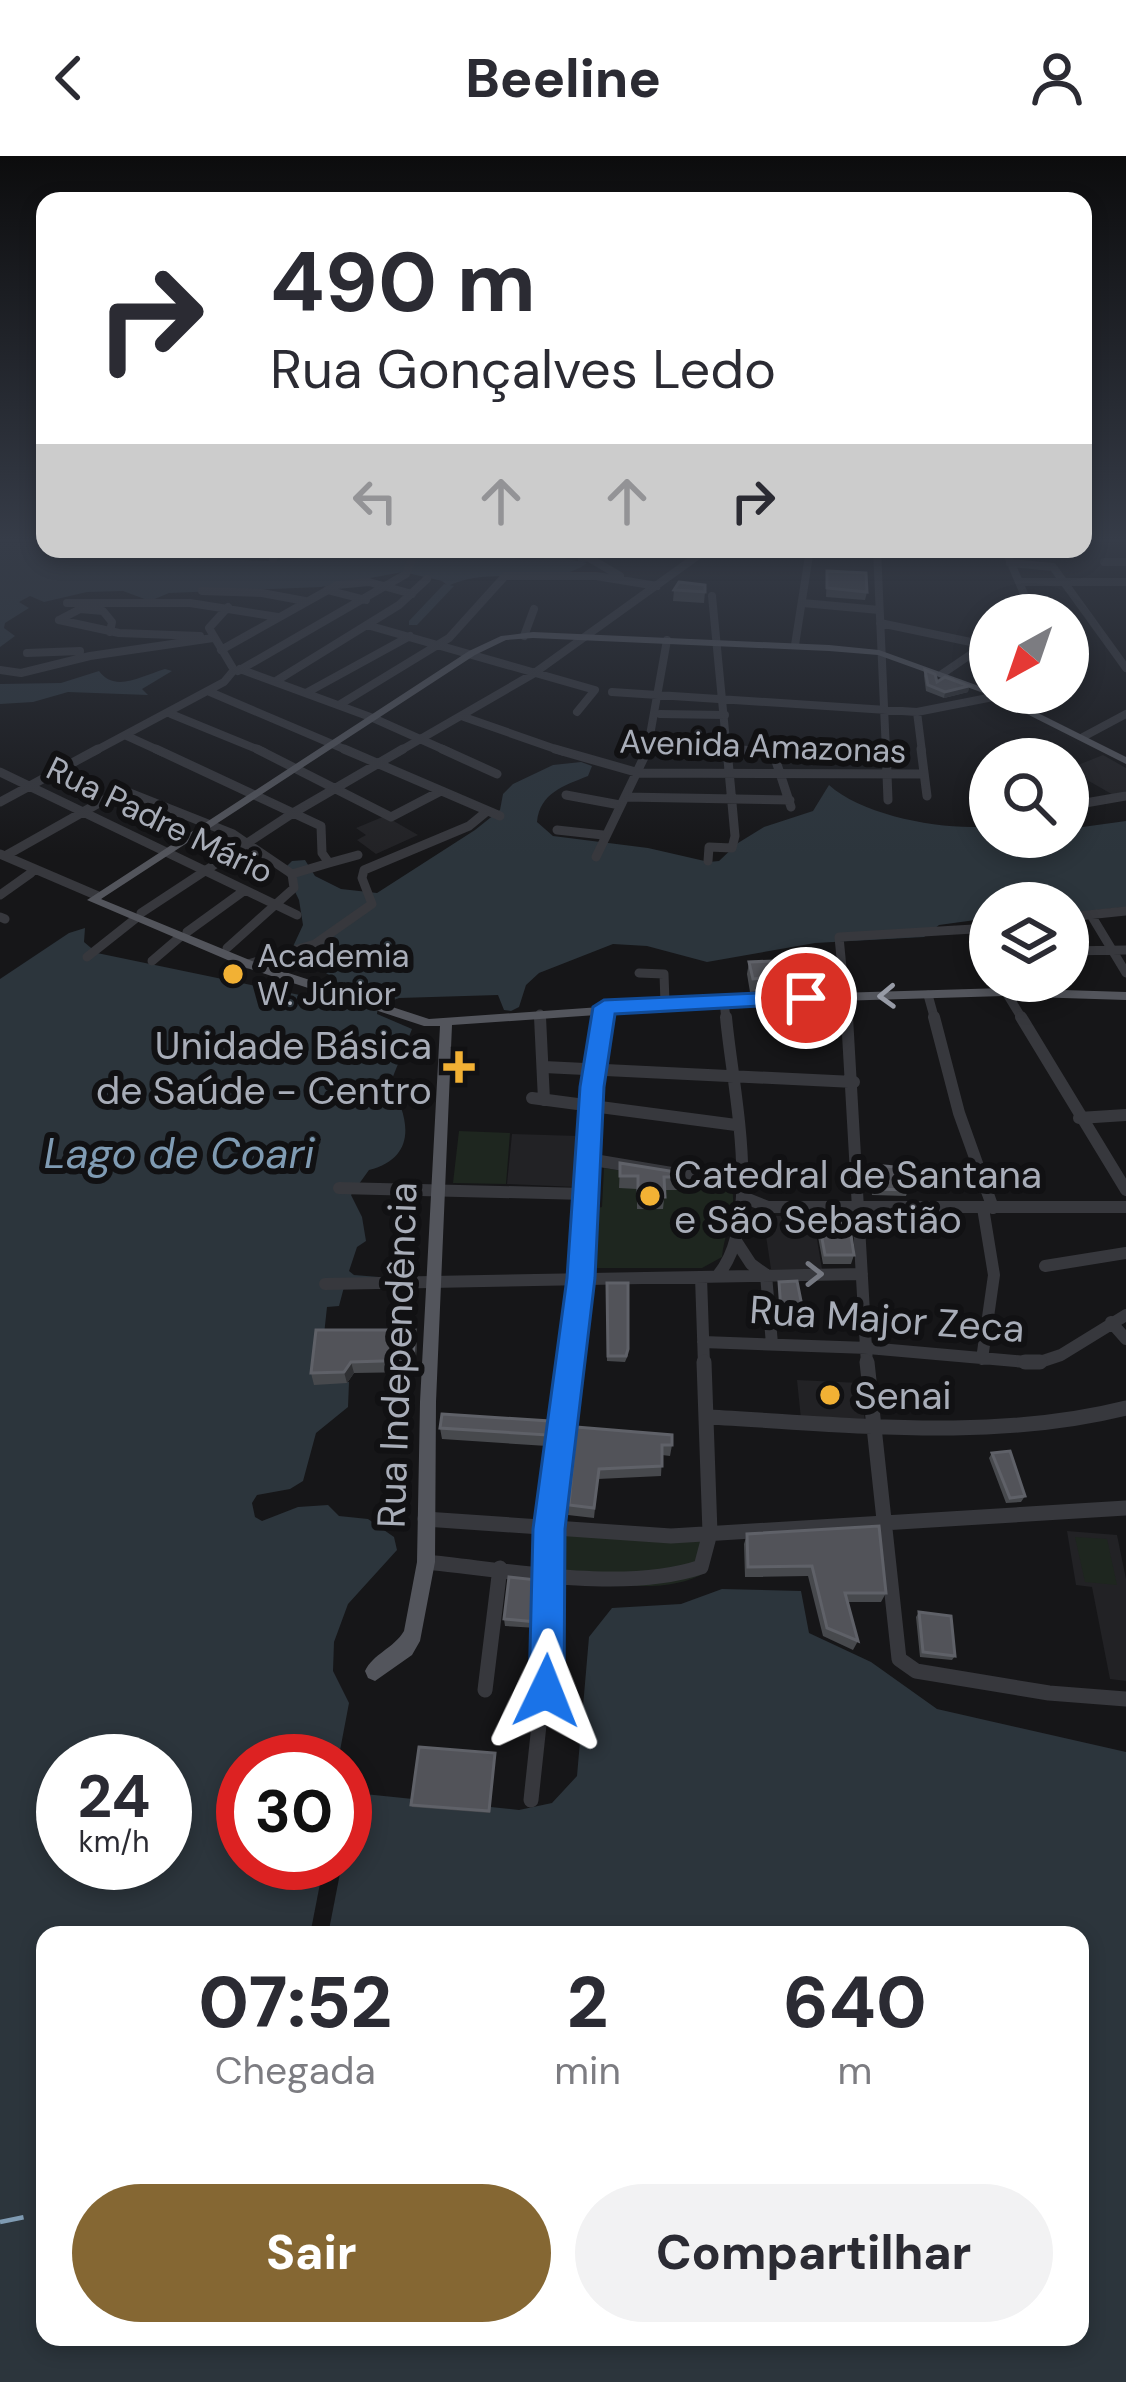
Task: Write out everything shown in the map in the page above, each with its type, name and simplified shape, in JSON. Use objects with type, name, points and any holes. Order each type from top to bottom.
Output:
[{"type":"main road","points":[[95,898],[485,647]]},
{"type":"main road","points":[[815,647],[879,653],[969,685]]},
{"type":"main road","points":[[1039,714],[1126,761]]},
{"type":"main road","points":[[95,898],[416,1021],[446,1024],[604,1007],[969,990]]},
{"type":"main road","points":[[183,934],[252,962]]},
{"type":"main road","points":[[1089,993],[1126,996]]},
{"type":"main road","name":"Rua Independência","points":[[375,1671],[397,1655],[413,1634],[426,1562],[446,1024]]},
{"type":"street","points":[[27,653],[141,647]]},
{"type":"street","points":[[219,647],[235,671],[276,681],[373,718],[497,773]]},
{"type":"street","points":[[221,650],[226,647]]},
{"type":"street","points":[[0,802],[170,715],[211,692],[235,671],[284,647]]},
{"type":"street","points":[[276,681],[329,647]]},
{"type":"street","points":[[306,693],[389,647]]},
{"type":"street","points":[[339,705],[435,647]]},
{"type":"street","points":[[450,647],[595,690],[577,712]]},
{"type":"street","points":[[87,958],[138,916],[293,813],[385,764],[576,647]]},
{"type":"street","points":[[596,857],[603,835],[640,773],[659,714],[666,647]]},
{"type":"street","points":[[708,861],[709,847],[734,845],[729,748],[715,647]]},
{"type":"street","points":[[879,647],[888,800]]},
{"type":"street","points":[[278,650],[306,660]]},
{"type":"street","points":[[0,670],[21,673],[91,653]]},
{"type":"street","points":[[942,674],[969,656]]},
{"type":"street","points":[[211,692],[500,816]]},
{"type":"street","points":[[612,692],[917,712],[969,700]]},
{"type":"street","points":[[917,712],[927,796]]},
{"type":"street","points":[[659,714],[725,715]]},
{"type":"street","points":[[170,715],[297,766],[394,817],[439,792]]},
{"type":"street","points":[[1083,737],[1124,716]]},
{"type":"street","name":"Avenida Amazonas","points":[[464,717],[597,764],[640,773],[924,774]]},
{"type":"street","points":[[127,736],[322,826],[322,853],[329,863]]},
{"type":"street","points":[[566,795],[622,801],[733,798],[790,804],[776,753],[649,745]]},
{"type":"street","points":[[679,746],[679,772]]},
{"type":"street","name":"Rua Padre Mário","points":[[0,772],[297,914]]},
{"type":"street","points":[[2,857],[115,791],[212,823],[289,870],[294,888],[227,948]]},
{"type":"street","points":[[1089,802],[1126,796]]},
{"type":"street","points":[[252,962],[321,940],[372,904],[362,878],[364,870],[469,826],[486,812]]},
{"type":"street","points":[[557,830],[603,835]]},
{"type":"street","points":[[289,870],[358,856]]},
{"type":"street","points":[[2,857],[95,898]]},
{"type":"street","points":[[2,857],[95,898]]},
{"type":"street","points":[[0,895],[31,873]]},
{"type":"street","points":[[152,961],[245,890]]},
{"type":"street","points":[[1091,915],[1126,911]]},
{"type":"street","points":[[1091,915],[1121,950],[1126,974]]},
{"type":"street","points":[[969,930],[838,937],[854,1082],[868,1348],[899,1659],[910,1670],[921,1672],[1048,1693],[1126,1699]]},
{"type":"street","points":[[1089,951],[1121,950]]},
{"type":"street","points":[[639,973],[664,974],[664,1004]]},
{"type":"street","points":[[928,994],[988,1208],[994,1275],[982,1359]]},
{"type":"street","points":[[426,1562],[678,1576],[701,1567],[710,1533],[704,1342],[710,1276],[731,1260],[743,1191],[724,1001]]},
{"type":"street","points":[[1011,1002],[1126,1190]]},
{"type":"street","points":[[531,1800],[546,1691],[552,1570],[549,1529],[581,1278],[591,1106],[604,1007]]},
{"type":"street","points":[[540,1014],[544,1067],[538,1099],[736,1125]]},
{"type":"street","points":[[544,1067],[854,1082]]},
{"type":"street","points":[[1078,1118],[1126,1114]]},
{"type":"street","points":[[589,1159],[743,1191],[768,1208]]},
{"type":"street","points":[[338,1188],[585,1194]]},
{"type":"street","points":[[740,1220],[768,1208],[1126,1207]]},
{"type":"street","points":[[736,1241],[751,1264],[766,1275],[772,1344]]},
{"type":"street","points":[[1045,1266],[1126,1253]]},
{"type":"street","points":[[325,1284],[862,1274]]},
{"type":"street","name":"Rua Major Zeca","points":[[704,1342],[868,1348],[1037,1363],[1126,1315]]},
{"type":"street","points":[[1111,1322],[1126,1339]]},
{"type":"street","points":[[708,1417],[876,1426],[1082,1420],[1126,1408]]},
{"type":"street","points":[[425,1519],[671,1536],[1126,1508]]},
{"type":"street","points":[[485,1690],[500,1568]]},
{"type":"shaded area","points":[[1103,755],[1126,768],[1126,791],[1115,796],[1089,781],[1089,761]]},
{"type":"shaded area","points":[[385,816],[418,835],[376,854],[357,840],[366,835],[356,828]]},
{"type":"shaded area","points":[[459,1131],[510,1133],[506,1184],[453,1183]]},
{"type":"shaded area","points":[[512,1134],[579,1136],[577,1187],[507,1184]]},
{"type":"shaded area","points":[[604,1168],[732,1189],[722,1257],[702,1268],[588,1268],[595,1208],[602,1207]]},
{"type":"shaded area","points":[[763,1216],[813,1216],[822,1269],[771,1269]]},
{"type":"shaded area","name":"Senai","points":[[797,1380],[860,1383],[865,1422],[801,1419]]},
{"type":"shaded area","points":[[1067,1531],[1117,1535],[1126,1579],[1126,1681],[1110,1679],[1092,1587],[1076,1585]]},
{"type":"shaded area","points":[[558,1534],[701,1540],[706,1572],[690,1580],[653,1586],[555,1578]]},
{"type":"shaded area","points":[[1075,1537],[1107,1539],[1117,1585],[1085,1582]]},
{"type":"water","points":[[99,671],[121,682],[172,671],[142,689],[148,695],[68,692],[33,702],[0,704],[0,684],[61,683]]},
{"type":"water","name":"Lago de Coari","points":[[581,762],[592,766],[588,776],[554,792],[539,812],[537,822],[553,836],[648,848],[709,862],[719,861],[764,827],[813,811],[829,785],[883,813],[969,827],[969,858],[1089,858],[1089,826],[1126,821],[1126,907],[1089,911],[1089,882],[969,882],[969,921],[939,925],[924,937],[815,943],[707,962],[647,946],[613,944],[539,973],[526,985],[519,1007],[511,1011],[504,1010],[498,995],[399,998],[378,1006],[377,1014],[412,1029],[390,1084],[402,1111],[405,1136],[395,1157],[369,1170],[351,1195],[362,1217],[366,1241],[357,1247],[349,1271],[379,1277],[344,1287],[339,1306],[327,1307],[319,1381],[349,1382],[348,1407],[316,1433],[303,1481],[290,1489],[257,1495],[252,1503],[255,1517],[262,1521],[298,1507],[328,1505],[339,1516],[368,1519],[394,1537],[397,1550],[348,1604],[334,1642],[333,1671],[349,1703],[343,1734],[216,1734],[216,1890],[372,1890],[372,1795],[519,1810],[552,1803],[577,1776],[589,1637],[612,1608],[681,1604],[722,1589],[801,1591],[809,1633],[871,1662],[937,1709],[1126,1752],[1126,2382],[0,2382],[0,979],[69,933],[85,928],[84,942],[97,953],[319,999],[331,997],[338,989],[333,977],[290,953],[303,925],[299,900],[284,869],[292,861],[305,860],[315,876],[341,889],[377,893],[475,830],[500,810],[503,794],[513,784],[553,765]]},
{"type":"pier","points":[[319,1890],[337,1890],[330,1926],[312,1926]]},
{"type":"building","points":[[925,670],[935,674],[937,682],[945,677],[969,686],[945,692],[928,685]]},
{"type":"building","points":[[773,961],[777,977],[753,979],[749,962]]},
{"type":"building","points":[[620,1163],[682,1173],[682,1177],[664,1177],[665,1197],[638,1196],[638,1176],[620,1176]]},
{"type":"building","points":[[872,1165],[906,1168],[908,1190],[874,1189]]},
{"type":"building","points":[[819,1222],[849,1222],[854,1255],[825,1255]]},
{"type":"building","points":[[797,1281],[803,1311],[781,1311],[779,1282]]},
{"type":"building","points":[[607,1283],[628,1283],[626,1356],[608,1356]]},
{"type":"building","points":[[316,1330],[415,1330],[413,1360],[351,1362],[344,1372],[311,1373]]},
{"type":"building","points":[[442,1414],[549,1421],[547,1435],[440,1428]]},
{"type":"building","points":[[576,1427],[672,1435],[672,1445],[662,1445],[662,1466],[599,1469],[594,1508],[569,1505]]},
{"type":"building","points":[[1010,1451],[1025,1496],[1010,1498],[992,1453]]},
{"type":"building","points":[[879,1526],[886,1593],[845,1593],[858,1641],[827,1628],[812,1566],[748,1567],[747,1534]]},
{"type":"building","points":[[509,1577],[537,1580],[537,1622],[504,1619]]},
{"type":"building","points":[[919,1612],[951,1616],[955,1656],[923,1652]]},
{"type":"building","points":[[419,1747],[495,1753],[489,1811],[411,1805]]},
{"type":"ferry route","points":[[0,2222],[36,2215]]},
{"type":"place","name":"Academia W. Júnior","points":[[233,974]]},
{"type":"place","name":"Unidade Básica de Saúde - Centro","points":[[459,1067]]},
{"type":"place","name":"Catedral de Santana e São Sebastião","points":[[650,1196]]},
{"type":"place","name":"Senai","points":[[830,1395]]},
{"type":"route","points":[[546,1691],[552,1570],[549,1529],[581,1278],[592,1087],[604,1007],[806,998]]}]
